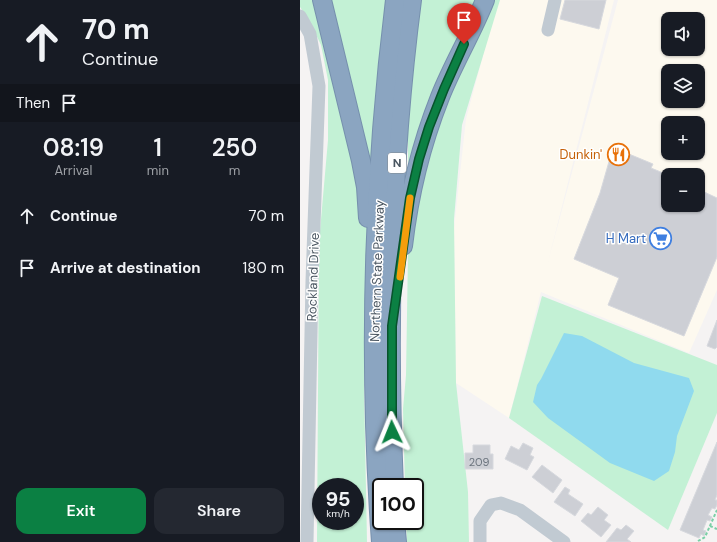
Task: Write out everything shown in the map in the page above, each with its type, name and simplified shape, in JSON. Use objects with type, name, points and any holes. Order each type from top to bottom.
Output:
[{"type":"highway","points":[[322,0],[364,176],[375,293]]},
{"type":"highway","name":"Northern State Parkway","points":[[381,542],[376,418],[375,293],[380,171],[395,0]]},
{"type":"highway","name":"Northern State Parkway","points":[[394,478],[391,406],[392,246],[396,169],[412,0]]},
{"type":"highway","points":[[392,326],[409,207],[423,143],[447,81],[485,0]]},
{"type":"highway","points":[[396,530],[397,542]]},
{"type":"street","points":[[548,30],[555,0]]},
{"type":"street","name":"Rockland Drive","points":[[300,16],[310,34],[319,86],[304,490],[307,542]]},
{"type":"street","points":[[480,542],[480,521],[491,505],[501,503],[520,510],[564,542]]},
{"type":"path","points":[[698,541],[706,537],[717,510]]},
{"type":"path","points":[[710,526],[717,529]]},
{"type":"shaded area","points":[[498,0],[614,0],[548,262],[618,0],[717,0],[717,290],[689,353],[541,292],[509,418],[456,383],[454,228],[466,119]]},
{"type":"green space","points":[[300,0],[319,0],[367,222],[364,386],[367,542],[317,542],[317,530],[364,530],[364,478],[317,478],[319,242],[328,140],[328,80],[321,45],[308,18],[300,7]]},
{"type":"green space","points":[[327,0],[388,0],[373,179]]},
{"type":"green space","points":[[420,0],[482,0],[408,184],[408,124]]},
{"type":"green space","points":[[490,0],[500,0],[462,125],[454,219],[456,383],[468,492],[469,542],[407,542],[406,530],[424,530],[424,478],[405,478],[403,409],[406,375],[408,254],[415,198],[426,152]]},
{"type":"green space","points":[[542,296],[717,365],[717,413],[668,530],[509,418]]},
{"type":"water","points":[[564,333],[582,336],[634,363],[689,378],[694,391],[677,436],[675,452],[669,471],[654,481],[610,463],[548,418],[533,402],[537,385]]},
{"type":"building","points":[[565,0],[606,0],[599,29],[560,19]]},
{"type":"building","points":[[612,147],[653,164],[651,168],[661,172],[661,212],[705,212],[705,192],[717,198],[717,257],[684,336],[608,305],[619,278],[574,259],[600,193],[610,158],[608,158]]},
{"type":"building","points":[[717,320],[717,347],[715,349],[707,346]]},
{"type":"building","points":[[717,442],[717,495],[715,500],[717,500],[717,505],[715,509],[712,508],[708,515],[712,517],[710,521],[707,520],[703,530],[706,531],[704,536],[701,534],[699,538],[680,530]]},
{"type":"building","points":[[523,443],[533,448],[530,455],[534,457],[527,470],[505,459],[511,446],[519,450]]},
{"type":"building","points":[[473,445],[490,445],[490,454],[493,454],[493,469],[465,469],[465,453],[473,453]]},
{"type":"building","points":[[542,465],[562,480],[553,493],[532,477]]},
{"type":"building","points":[[565,487],[570,490],[568,494],[583,504],[575,516],[554,502]]},
{"type":"building","points":[[598,507],[608,515],[604,520],[611,525],[601,537],[581,521],[588,513],[591,515]]},
{"type":"building","points":[[626,525],[634,531],[627,539],[631,542],[606,542],[617,528],[621,530]]},
{"type":"slow traffic","points":[[400,277],[410,198]]},
{"type":"place","name":"Dunkin'","points":[[618,154]]},
{"type":"place","name":"H Mart","points":[[661,238]]},
{"type":"route","points":[[392,432],[392,326],[401,271],[410,198],[423,143],[444,89],[464,44]]}]
